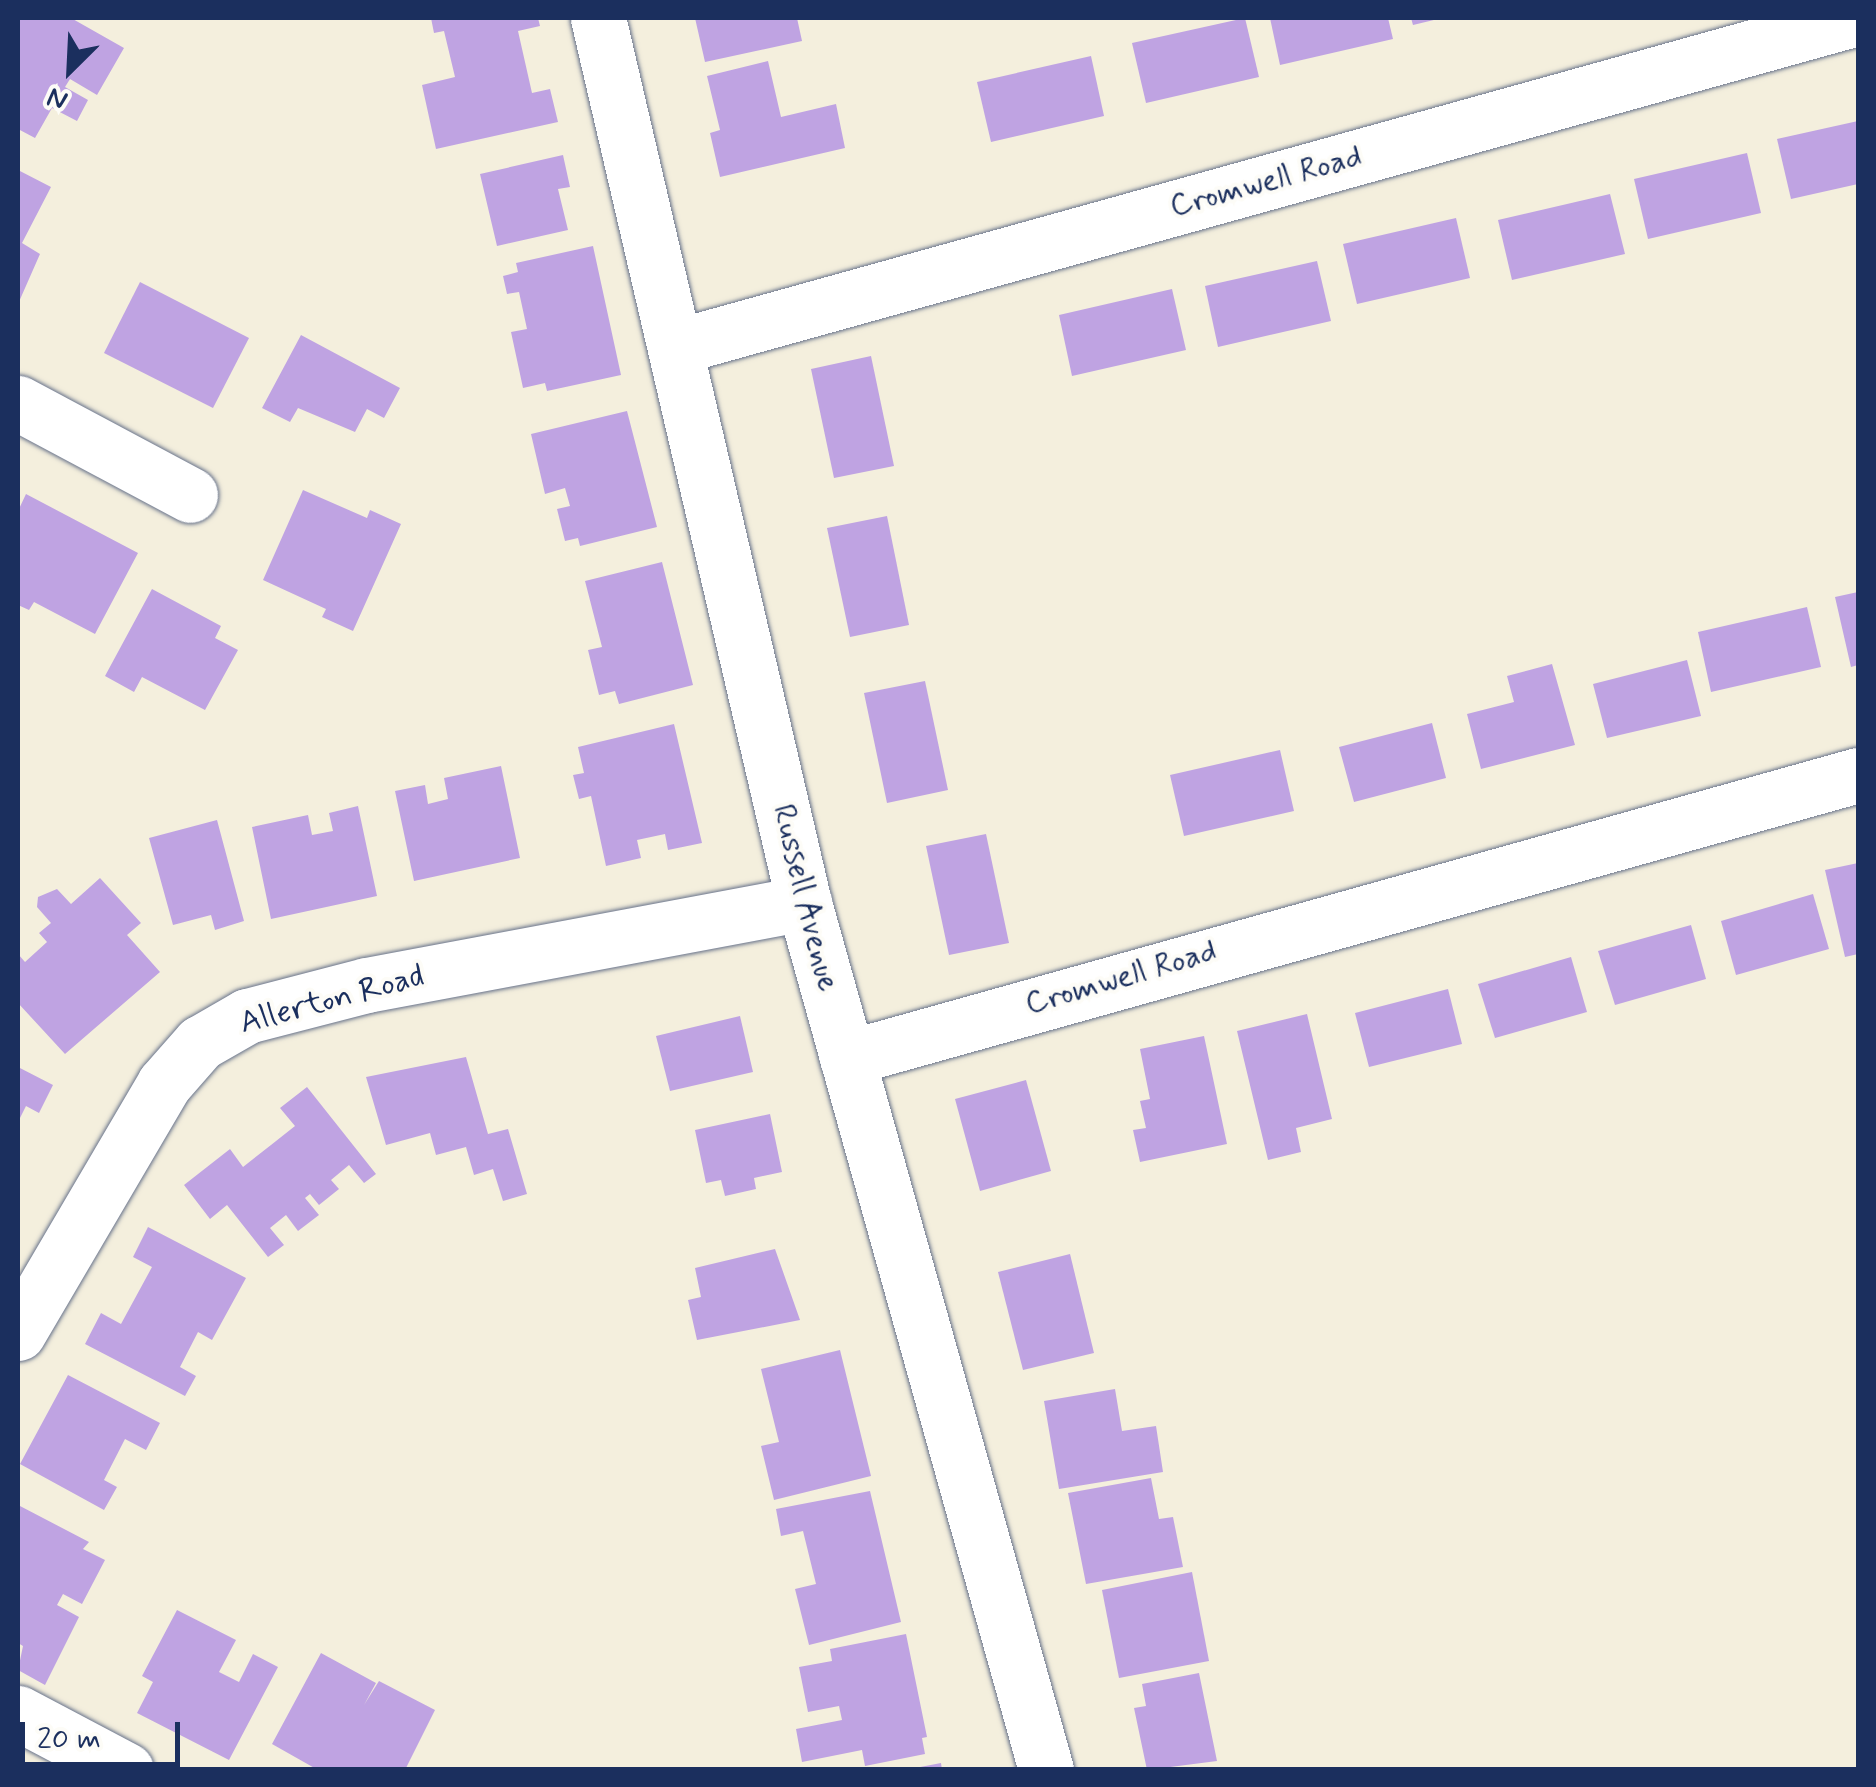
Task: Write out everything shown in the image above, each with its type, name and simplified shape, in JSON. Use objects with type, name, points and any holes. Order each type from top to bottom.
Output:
[{"type":"street","name":"Russell Avenue","points":[[598,18],[804,903],[1046,1770]]},
{"type":"street","name":"Cromwell Road","points":[[674,346],[1857,18]]},
{"type":"street","points":[[18,403],[190,496]]},
{"type":"street","name":"Cromwell Road","points":[[847,1058],[1858,775]]},
{"type":"street","name":"Allerton Road","points":[[18,1332],[164,1084],[200,1043],[247,1016],[367,984],[804,903]]},
{"type":"street","points":[[18,1713],[126,1770]]},
{"type":"building","points":[[18,18],[71,18],[124,48],[97,95],[70,79],[65,87],[88,100],[77,121],[52,108],[35,138],[18,129]]},
{"type":"building","points":[[431,18],[538,18],[540,26],[518,31],[532,93],[550,89],[558,122],[436,149],[422,85],[455,77],[444,31],[434,33]]},
{"type":"building","points":[[695,18],[797,18],[802,41],[705,62]]},
{"type":"building","points":[[1245,18],[1259,77],[1146,103],[1132,43]]},
{"type":"building","points":[[1270,18],[1388,18],[1393,39],[1280,65]]},
{"type":"building","points":[[1411,18],[1437,18],[1438,19],[1413,25]]},
{"type":"building","points":[[1091,56],[1104,116],[991,142],[977,82]]},
{"type":"building","points":[[768,61],[781,117],[836,104],[845,148],[720,177],[710,133],[720,130],[707,76]]},
{"type":"building","points":[[1858,121],[1858,184],[1791,199],[1777,139]]},
{"type":"building","points":[[1747,153],[1761,213],[1648,239],[1634,179]]},
{"type":"building","points":[[563,155],[570,187],[558,189],[568,230],[497,246],[480,174]]},
{"type":"building","points":[[18,170],[51,187],[22,243],[40,254],[18,304]]},
{"type":"building","points":[[1610,194],[1625,254],[1512,280],[1498,220]]},
{"type":"building","points":[[1456,218],[1470,278],[1357,304],[1343,244]]},
{"type":"building","points":[[593,246],[621,375],[547,391],[545,383],[523,388],[511,332],[527,329],[519,292],[507,294],[503,276],[518,272],[516,263]]},
{"type":"building","points":[[1317,261],[1331,321],[1218,347],[1205,286]]},
{"type":"building","points":[[140,282],[249,338],[213,408],[104,353]]},
{"type":"building","points":[[1172,289],[1186,350],[1072,376],[1059,315]]},
{"type":"building","points":[[301,335],[400,388],[384,418],[367,409],[355,432],[298,408],[290,422],[262,408]]},
{"type":"building","points":[[871,356],[894,466],[834,478],[811,369]]},
{"type":"building","points":[[627,411],[657,527],[580,546],[578,538],[565,541],[557,509],[570,506],[565,488],[545,494],[531,434]]},
{"type":"building","points":[[303,490],[367,518],[370,510],[401,524],[353,631],[322,617],[326,609],[263,580]]},
{"type":"building","points":[[26,494],[138,553],[95,634],[34,602],[29,610],[18,605],[18,511]]},
{"type":"building","points":[[887,516],[909,625],[850,637],[827,528]]},
{"type":"building","points":[[662,562],[693,685],[619,704],[615,691],[599,695],[588,650],[602,647],[585,581]]},
{"type":"building","points":[[152,589],[221,626],[215,638],[238,650],[205,710],[142,677],[134,692],[105,676]]},
{"type":"building","points":[[1858,592],[1858,665],[1851,667],[1835,597]]},
{"type":"building","points":[[1807,607],[1821,667],[1711,692],[1698,632]]},
{"type":"building","points":[[1687,660],[1701,716],[1607,738],[1593,684]]},
{"type":"building","points":[[1552,664],[1575,745],[1481,769],[1467,714],[1514,702],[1507,676]]},
{"type":"building","points":[[925,681],[948,790],[887,803],[864,693]]},
{"type":"building","points":[[1432,723],[1446,778],[1354,802],[1339,747]]},
{"type":"building","points":[[674,724],[702,843],[668,850],[665,834],[637,840],[641,858],[606,866],[591,796],[579,799],[573,775],[584,773],[578,747]]},
{"type":"building","points":[[1280,750],[1294,811],[1184,836],[1170,775]]},
{"type":"building","points":[[501,766],[520,858],[414,881],[395,791],[425,785],[428,804],[448,799],[444,778]]},
{"type":"building","points":[[358,806],[377,896],[271,919],[252,827],[308,815],[312,835],[333,831],[329,813]]},
{"type":"building","points":[[217,820],[244,921],[215,930],[211,915],[173,925],[149,838]]},
{"type":"building","points":[[986,834],[1009,943],[949,955],[926,846]]},
{"type":"building","points":[[1858,863],[1858,954],[1845,957],[1825,870]]},
{"type":"building","points":[[100,878],[141,923],[127,935],[160,972],[65,1054],[18,1003],[18,954],[25,962],[47,942],[39,933],[51,923],[37,907],[38,897],[57,889],[71,904]]},
{"type":"building","points":[[1813,894],[1829,949],[1736,975],[1721,921]]},
{"type":"building","points":[[1691,925],[1706,979],[1615,1005],[1598,951]]},
{"type":"building","points":[[1571,957],[1587,1012],[1495,1038],[1478,984]]},
{"type":"building","points":[[1448,989],[1462,1044],[1369,1067],[1355,1013]]},
{"type":"building","points":[[1307,1014],[1332,1119],[1296,1128],[1301,1152],[1268,1160],[1237,1031]]},
{"type":"building","points":[[740,1016],[753,1072],[670,1091],[656,1036]]},
{"type":"building","points":[[1204,1036],[1227,1144],[1140,1162],[1133,1130],[1146,1128],[1140,1101],[1150,1099],[1140,1049]]},
{"type":"building","points":[[466,1057],[488,1134],[508,1129],[527,1194],[503,1201],[493,1169],[474,1175],[466,1147],[436,1155],[430,1133],[386,1145],[366,1077]]},
{"type":"building","points":[[18,1067],[53,1085],[39,1113],[26,1106],[18,1122]]},
{"type":"building","points":[[1026,1080],[1051,1171],[980,1191],[955,1099]]},
{"type":"building","points":[[307,1087],[376,1174],[364,1183],[349,1165],[331,1180],[339,1189],[319,1205],[310,1194],[305,1198],[319,1215],[298,1231],[286,1215],[270,1228],[284,1245],[268,1257],[227,1205],[210,1219],[184,1185],[230,1149],[243,1167],[295,1126],[280,1108]]},
{"type":"building","points":[[770,1114],[782,1172],[754,1178],[756,1189],[725,1196],[721,1180],[706,1183],[695,1130]]},
{"type":"building","points":[[148,1227],[246,1278],[212,1340],[198,1332],[180,1367],[196,1376],[185,1396],[85,1344],[101,1313],[121,1324],[152,1267],[133,1257]]},
{"type":"building","points":[[775,1249],[800,1320],[697,1340],[688,1300],[701,1297],[695,1268]]},
{"type":"building","points":[[1070,1254],[1094,1353],[1023,1370],[998,1272]]},
{"type":"building","points":[[840,1350],[871,1476],[774,1500],[761,1446],[779,1442],[761,1369]]},
{"type":"building","points":[[68,1375],[160,1423],[146,1450],[125,1439],[104,1480],[117,1487],[104,1510],[20,1464]]},
{"type":"building","points":[[1115,1389],[1122,1431],[1156,1426],[1163,1472],[1059,1489],[1044,1401]]},
{"type":"building","points":[[1151,1478],[1159,1519],[1173,1517],[1183,1567],[1086,1584],[1068,1493]]},
{"type":"building","points":[[870,1491],[901,1622],[809,1645],[795,1589],[816,1584],[803,1531],[781,1536],[776,1509]]},
{"type":"building","points":[[20,1506],[89,1542],[83,1549],[105,1560],[82,1604],[63,1594],[57,1605],[79,1617],[45,1685],[18,1670],[23,1646],[18,1643]]},
{"type":"building","points":[[1192,1572],[1209,1661],[1119,1678],[1102,1590]]},
{"type":"building","points":[[177,1610],[236,1640],[219,1672],[239,1682],[253,1654],[278,1667],[229,1760],[137,1713],[153,1682],[142,1676]]},
{"type":"building","points":[[906,1634],[927,1737],[922,1738],[925,1754],[865,1766],[862,1750],[802,1762],[796,1729],[842,1720],[839,1706],[808,1712],[799,1667],[832,1661],[830,1649]]},
{"type":"building","points":[[321,1653],[376,1683],[364,1705],[379,1681],[435,1710],[405,1770],[318,1770],[272,1744]]},
{"type":"building","points":[[1199,1673],[1217,1761],[1147,1770],[1134,1708],[1146,1706],[1142,1684]]},
{"type":"building","points":[[941,1763],[942,1770],[915,1770],[915,1768]]}]
